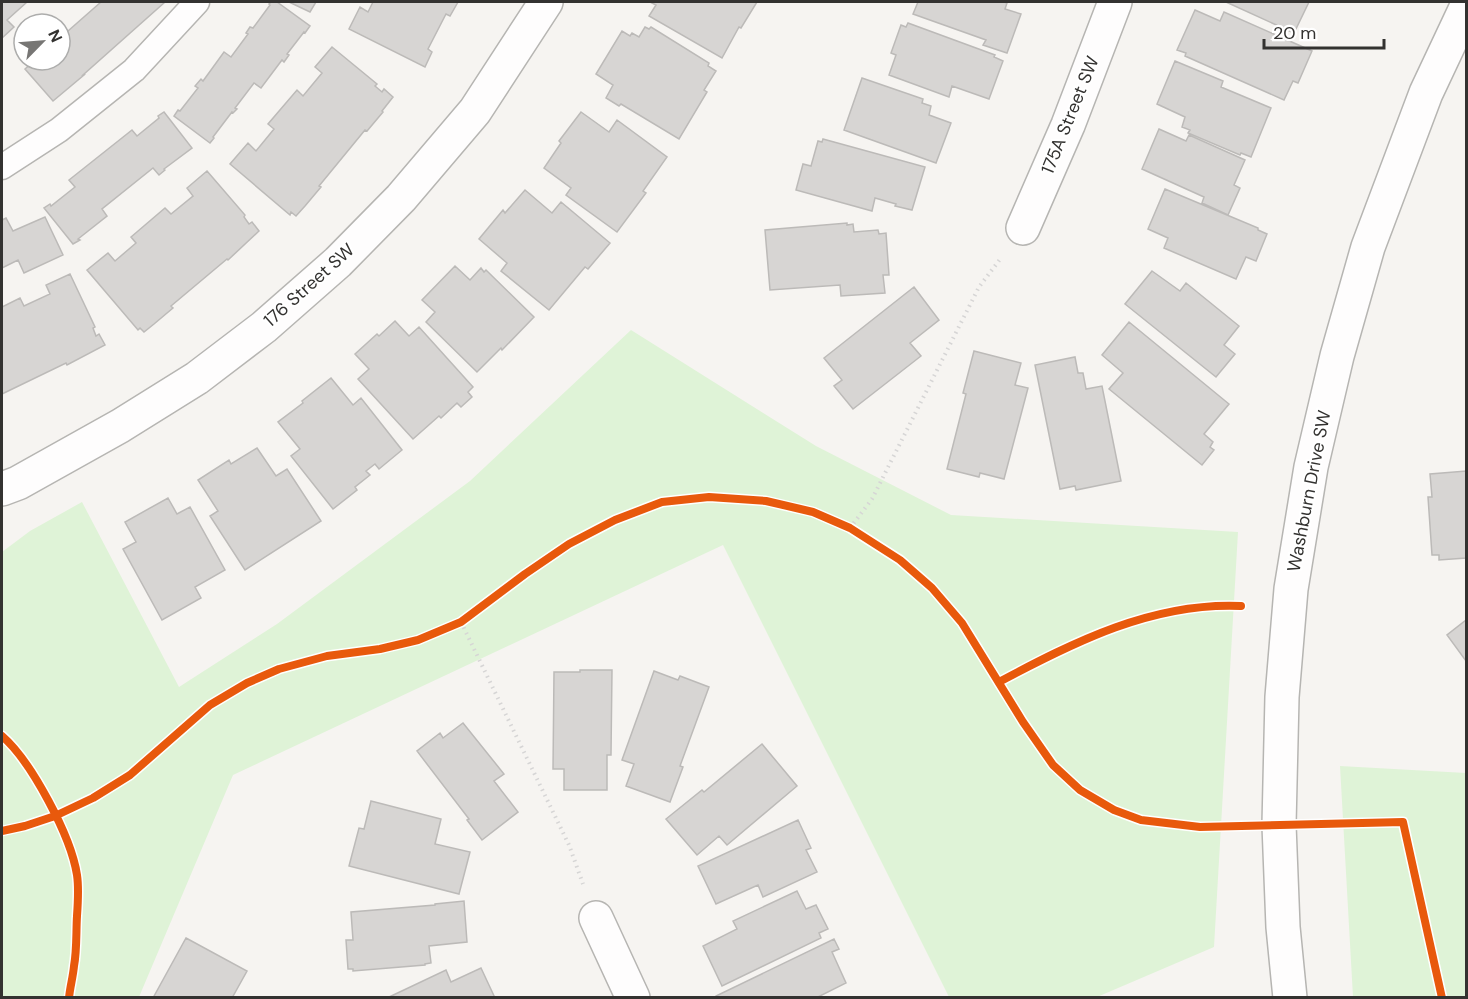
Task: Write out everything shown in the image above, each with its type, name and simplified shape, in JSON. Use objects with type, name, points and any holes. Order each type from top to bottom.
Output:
[{"type":"street","name":"176 Street SW","points":[[2,489],[18,483],[120,426],[197,378],[264,327],[338,262],[401,198],[475,111],[546,2]]},
{"type":"street","name":"175A Street SW","points":[[1023,228],[1068,125],[1115,2]]},
{"type":"street","name":"Washburn Drive SW","points":[[1290,998],[1283,927],[1279,825],[1282,697],[1291,589],[1311,467],[1337,356],[1368,248],[1426,93],[1467,8]]},
{"type":"street","points":[[596,918],[633,998]]},
{"type":"lane","points":[[2,167],[59,130],[134,70],[197,2]]},
{"type":"path","points":[[850,528],[872,499],[979,286],[1023,228]]},
{"type":"path","points":[[841,524],[860,535]]},
{"type":"path","points":[[450,627],[468,617]]},
{"type":"path","points":[[461,622],[569,845],[596,918]]},
{"type":"green space","points":[[631,330],[816,446],[951,515],[1238,532],[1214,947],[1097,997],[949,997],[723,545],[233,775],[139,997],[2,997],[2,552],[30,531],[82,502],[179,687],[277,624],[470,481]]},
{"type":"green space","points":[[1340,766],[1466,773],[1466,997],[1353,997]]},
{"type":"building","points":[[2,2],[27,2],[16,12],[12,12],[12,16],[7,20],[12,25],[12,29],[2,38]]},
{"type":"building","points":[[101,2],[165,2],[53,101],[28,72],[72,72],[72,27]]},
{"type":"building","points":[[271,2],[277,2],[310,26],[287,54],[289,55],[284,62],[282,60],[261,88],[254,83],[210,143],[174,116],[198,88],[195,86],[201,79],[203,81],[224,52],[231,57],[248,34],[246,33],[250,27],[253,28]]},
{"type":"building","points":[[289,2],[316,2],[310,12]]},
{"type":"building","points":[[373,2],[458,2],[450,16],[446,14],[428,49],[432,52],[425,67],[349,29],[360,7],[368,12]]},
{"type":"building","points":[[650,2],[757,2],[741,28],[739,27],[722,58],[649,16],[656,5]]},
{"type":"building","points":[[918,2],[1004,2],[1007,3],[1005,9],[1021,14],[1007,53],[983,45],[986,40],[913,14]]},
{"type":"building","points":[[1226,2],[1309,2],[1294,33]]},
{"type":"building","points":[[1195,10],[1220,21],[1224,12],[1312,51],[1298,83],[1293,81],[1284,100],[1185,56],[1186,53],[1177,50]]},
{"type":"building","points":[[908,23],[995,55],[994,57],[1003,61],[989,99],[952,86],[949,97],[889,75],[896,55],[891,53],[901,25],[906,27]]},
{"type":"building","points":[[645,27],[649,29],[651,27],[709,63],[708,66],[716,71],[704,90],[707,92],[679,139],[621,104],[619,106],[606,98],[613,85],[596,74],[622,31],[630,36],[632,33],[639,37]]},
{"type":"building","points":[[332,47],[377,84],[375,86],[382,92],[384,89],[393,97],[305,206],[296,216],[291,212],[290,215],[230,164],[248,143],[256,151],[274,129],[268,124],[297,90],[303,96],[322,73],[315,67]]},
{"type":"building","points":[[1175,61],[1223,81],[1221,87],[1271,108],[1251,157],[1241,153],[1240,155],[1188,133],[1190,130],[1182,127],[1185,117],[1157,104]]},
{"type":"building","points":[[862,78],[923,99],[922,103],[931,106],[929,115],[951,123],[936,163],[844,130]]},
{"type":"building","points":[[164,112],[192,148],[159,175],[153,168],[102,209],[107,216],[73,244],[44,208],[50,204],[51,206],[75,187],[69,180],[132,130],[137,136]]},
{"type":"building","points":[[581,112],[609,132],[617,120],[667,157],[643,191],[646,193],[617,232],[566,195],[571,188],[544,168],[561,143],[559,141]]},
{"type":"building","points":[[1159,129],[1186,141],[1189,135],[1245,160],[1234,185],[1240,188],[1228,215],[1202,203],[1204,197],[1142,169]]},
{"type":"building","points":[[823,139],[925,167],[912,210],[875,198],[872,211],[796,190],[803,164],[811,166],[818,141],[822,142]]},
{"type":"building","points":[[207,171],[245,215],[249,224],[252,222],[259,231],[228,260],[171,306],[173,308],[154,324],[144,332],[140,328],[138,330],[87,270],[108,253],[115,261],[136,243],[131,237],[165,208],[171,214],[193,196],[187,188]]},
{"type":"building","points":[[1165,189],[1258,228],[1267,234],[1256,261],[1246,257],[1236,279],[1164,248],[1168,238],[1148,229]]},
{"type":"building","points":[[525,190],[552,213],[561,202],[610,243],[588,269],[585,267],[549,310],[501,271],[507,263],[479,239],[503,210],[505,213]]},
{"type":"building","points":[[45,217],[63,255],[24,273],[18,260],[2,268],[2,220],[6,218],[13,231]]},
{"type":"building","points":[[847,223],[847,225],[853,224],[854,232],[878,230],[879,234],[886,233],[889,275],[883,275],[885,293],[841,296],[840,285],[770,290],[765,230]]},
{"type":"building","points":[[455,266],[470,280],[481,268],[484,272],[486,270],[534,317],[477,372],[426,322],[435,312],[422,300]]},
{"type":"building","points":[[1152,271],[1180,291],[1186,283],[1239,326],[1224,345],[1235,354],[1216,377],[1125,304]]},
{"type":"building","points":[[70,274],[95,327],[93,328],[96,336],[99,334],[105,345],[2,394],[2,307],[20,298],[24,306],[50,294],[46,285]]},
{"type":"building","points":[[914,287],[939,320],[910,343],[921,356],[853,409],[834,386],[842,380],[824,358]]},
{"type":"building","points":[[395,321],[409,336],[419,327],[473,387],[468,392],[472,397],[461,407],[457,403],[413,439],[358,379],[369,369],[355,354]]},
{"type":"building","points":[[1129,322],[1229,404],[1204,434],[1213,442],[1210,447],[1214,450],[1202,465],[1109,389],[1123,373],[1102,355]]},
{"type":"building","points":[[974,351],[1021,363],[1015,385],[1028,388],[1004,479],[980,473],[979,477],[947,469]]},
{"type":"building","points":[[1075,357],[1078,373],[1083,373],[1086,389],[1102,386],[1121,481],[1076,490],[1075,486],[1060,489],[1035,365]]},
{"type":"building","points":[[331,378],[353,405],[361,398],[402,450],[379,469],[375,464],[366,471],[370,475],[355,487],[357,490],[333,509],[291,456],[300,449],[278,422]]},
{"type":"building","points":[[257,448],[276,476],[287,469],[321,521],[245,570],[210,516],[218,511],[198,480],[229,460],[231,464]]},
{"type":"building","points":[[1466,471],[1466,558],[1439,560],[1439,555],[1432,555],[1428,497],[1432,497],[1430,474]]},
{"type":"building","points":[[168,498],[177,514],[190,507],[225,570],[195,587],[201,598],[162,620],[123,549],[136,542],[125,522]]},
{"type":"building","points":[[1466,620],[1466,661],[1447,635]]},
{"type":"building","points":[[580,670],[612,670],[611,755],[607,755],[607,790],[564,790],[564,769],[553,769],[554,672],[580,672]]},
{"type":"building","points":[[654,671],[678,680],[680,676],[709,687],[680,766],[683,767],[670,802],[626,786],[634,764],[622,760]]},
{"type":"building","points":[[463,723],[504,774],[494,781],[518,812],[482,840],[467,820],[469,819],[417,751],[440,733],[443,738]]},
{"type":"building","points":[[762,744],[797,786],[727,845],[719,836],[697,855],[666,819],[702,790],[704,792]]},
{"type":"building","points":[[371,801],[441,819],[435,844],[470,852],[459,894],[349,866],[359,828],[364,829]]},
{"type":"building","points":[[798,820],[811,848],[806,850],[817,872],[763,897],[758,885],[716,904],[698,866]]},
{"type":"building","points":[[797,891],[806,909],[816,905],[828,929],[819,933],[821,938],[722,986],[703,946],[737,929],[733,921]]},
{"type":"building","points":[[464,901],[467,942],[429,946],[431,963],[425,965],[353,971],[353,969],[348,969],[346,940],[353,940],[351,912]]},
{"type":"building","points":[[186,938],[247,971],[232,998],[153,998]]},
{"type":"building","points":[[834,939],[839,949],[832,952],[846,983],[816,998],[716,998],[716,996]]},
{"type":"building","points":[[481,968],[495,998],[387,998],[446,970],[451,982]]},
{"type":"cycle path","points":[[2,831],[55,816],[93,798],[130,775],[210,705],[247,683],[279,669],[327,656],[380,649],[418,640],[461,622],[569,544],[615,520],[662,502],[709,497],[766,501],[813,512],[850,528],[900,560],[932,588],[962,623],[1023,722],[1053,765],[1080,790],[1114,810],[1141,820],[1200,827],[1403,822],[1442,998]]},
{"type":"cycle path","points":[[999,682],[1085,639],[1146,618],[1208,606],[1241,606]]},
{"type":"cycle path","points":[[2,736],[25,763],[48,800],[67,840],[73,859],[78,895],[76,954],[69,998]]}]
